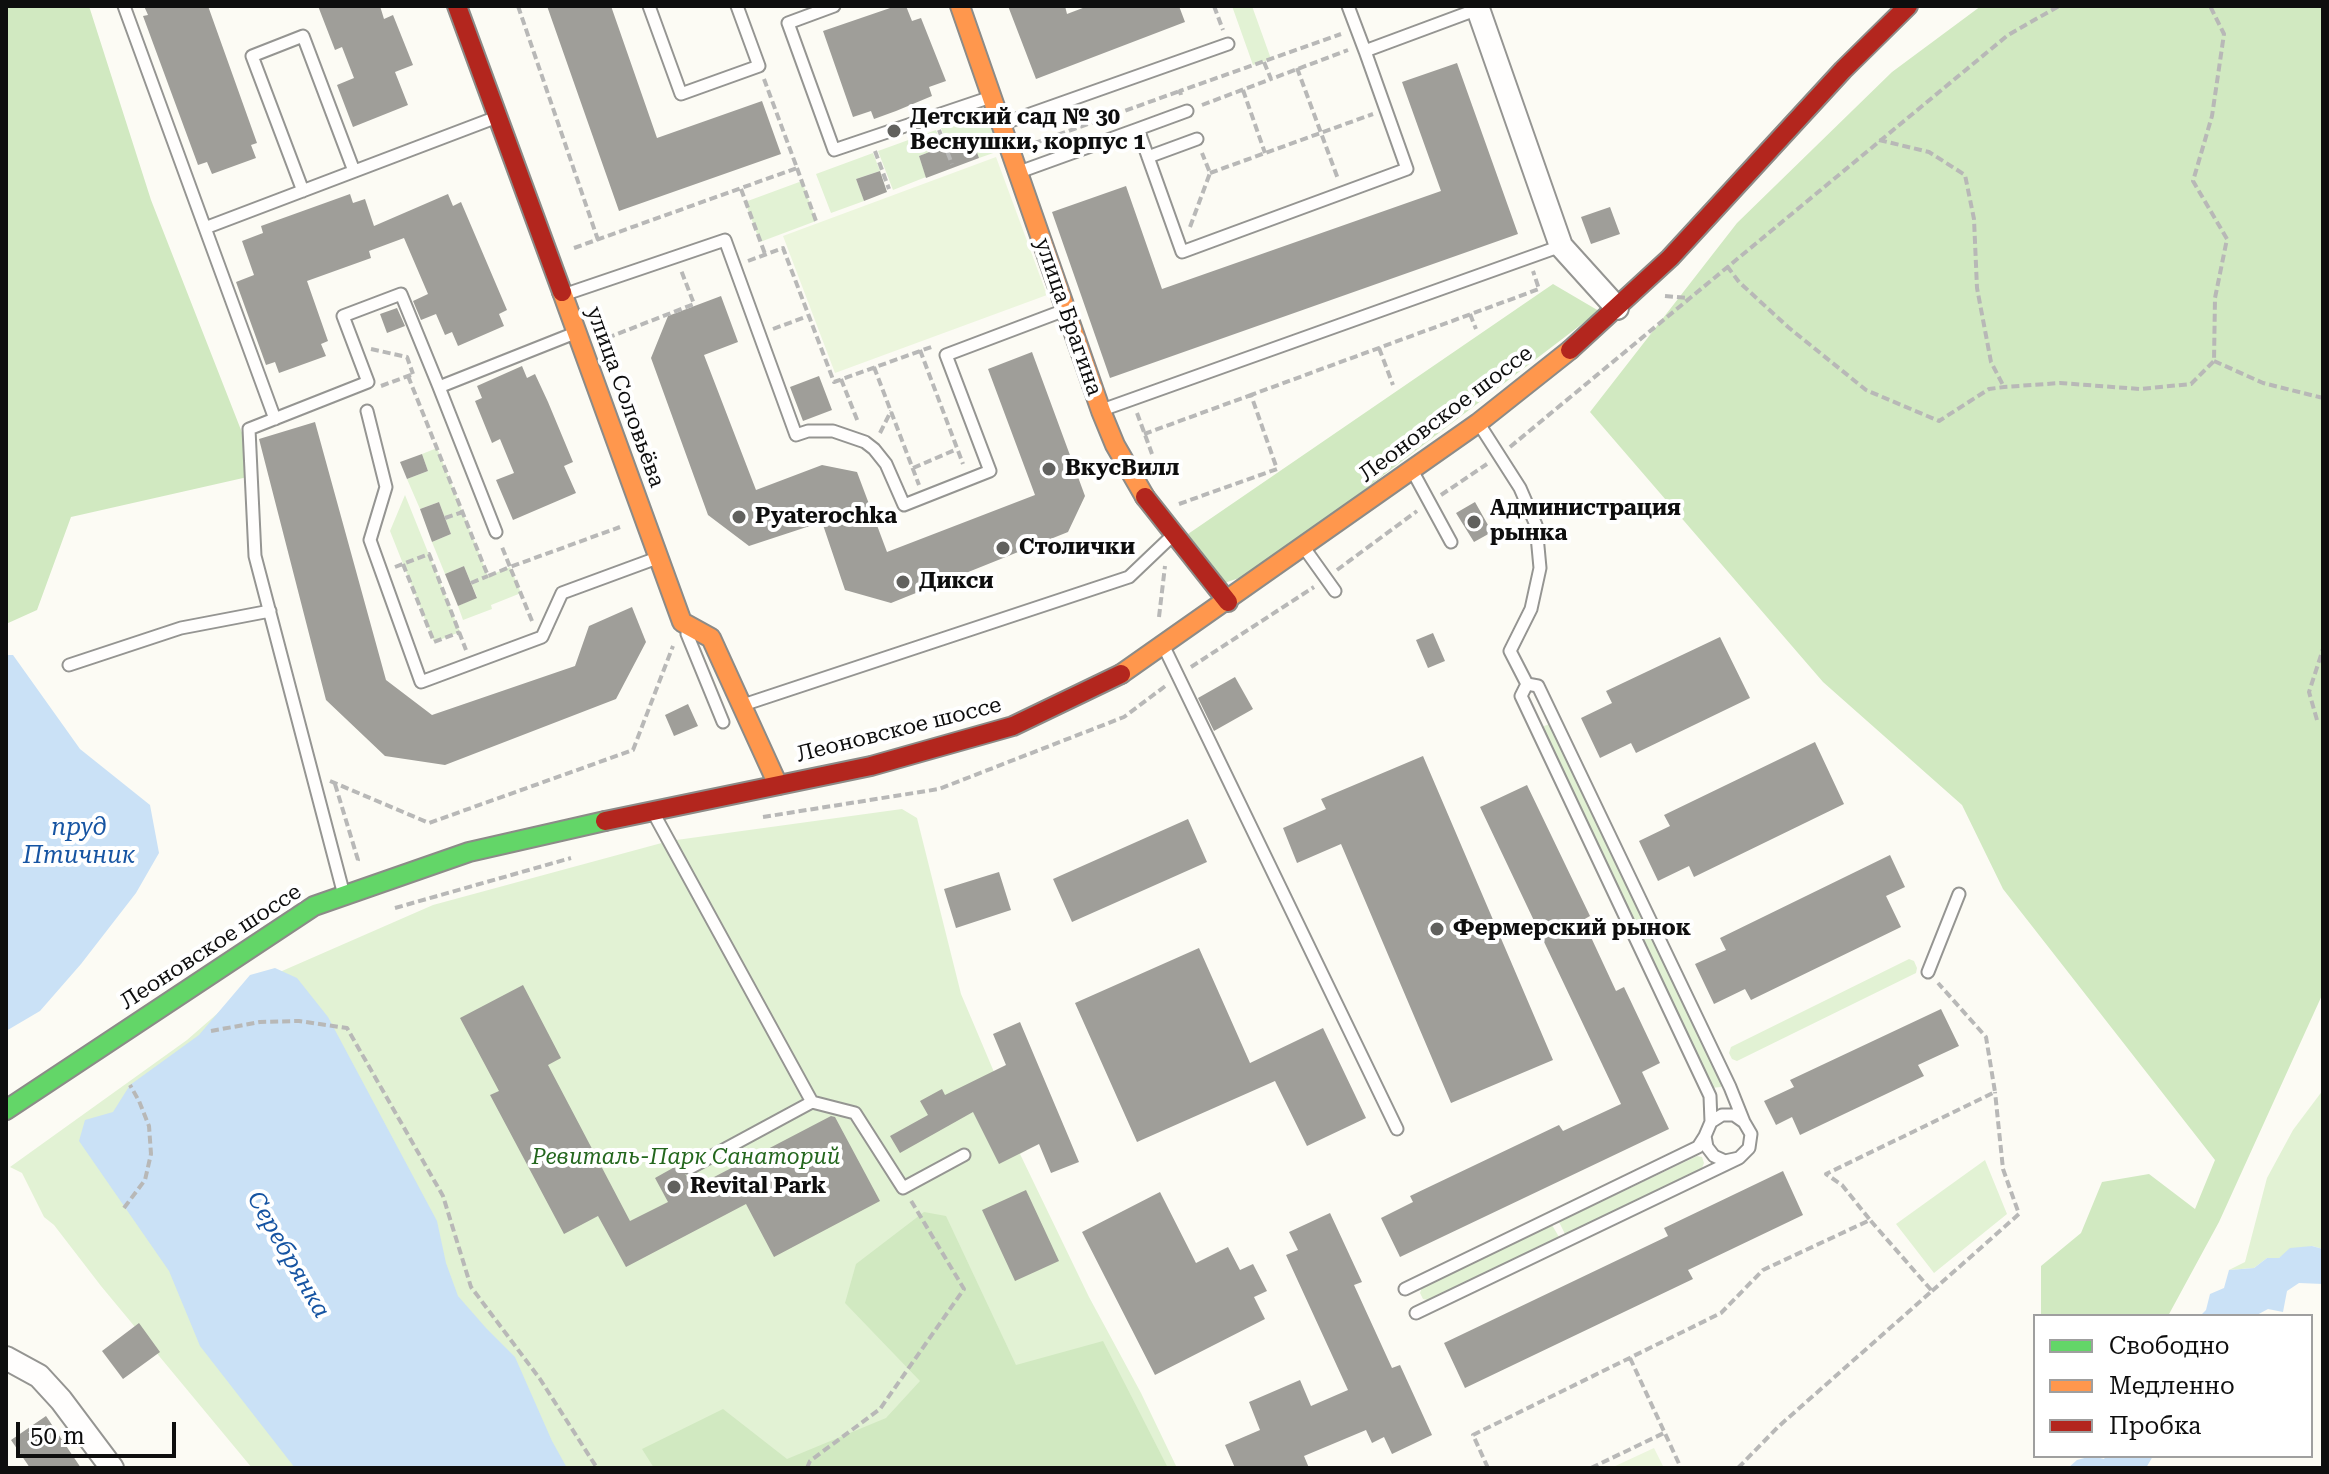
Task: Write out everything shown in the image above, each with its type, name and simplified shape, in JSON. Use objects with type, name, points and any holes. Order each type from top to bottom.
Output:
[{"type":"main road","name":"улица Соловьёва","points":[[457,6],[682,622]]},
{"type":"main road","name":"улица Брагина","points":[[960,6],[1101,411],[1132,478],[1170,538],[1228,602]]},
{"type":"main road","name":"Леоновское шоссе","points":[[6,1110],[314,906],[469,852],[652,810],[871,766],[1013,726],[1130,669],[1160,639],[1228,602],[1478,423],[1568,352],[1670,258],[1843,70],[1908,6]]},
{"type":"main road","points":[[682,622],[711,638],[778,785]]},
{"type":"street","points":[[1478,8],[1561,246],[1617,308]]},
{"type":"street","points":[[6,1358],[39,1376],[112,1468]]},
{"type":"lane","points":[[124,6],[275,419]]},
{"type":"lane","points":[[649,6],[681,94],[759,66],[737,6]]},
{"type":"lane","points":[[834,6],[788,23],[834,150],[991,97]]},
{"type":"lane","points":[[1138,129],[1182,252],[1407,169],[1348,6]]},
{"type":"lane","points":[[1364,48],[1478,8]]},
{"type":"lane","points":[[303,191],[252,56],[303,36],[354,171]]},
{"type":"lane","points":[[1002,125],[1228,44]]},
{"type":"lane","points":[[1018,172],[1187,111]]},
{"type":"lane","points":[[205,228],[497,117]]},
{"type":"lane","points":[[1148,157],[1197,139]]},
{"type":"lane","points":[[562,296],[725,240],[796,435],[819,431],[855,437],[881,457],[904,505],[990,471],[946,355],[1065,309]]},
{"type":"lane","points":[[1101,411],[1561,246]]},
{"type":"lane","points":[[344,896],[255,556],[249,429],[368,382],[343,316],[401,294],[496,532]]},
{"type":"lane","points":[[439,387],[576,332]]},
{"type":"lane","points":[[367,411],[386,487],[370,540],[421,682],[542,637],[562,593],[658,558]]},
{"type":"lane","points":[[1478,423],[1520,488],[1536,525],[1540,568],[1531,609],[1510,651],[1527,684]]},
{"type":"lane","points":[[1412,470],[1451,542]]},
{"type":"lane","points":[[741,705],[1129,577],[1170,538]]},
{"type":"lane","points":[[1304,547],[1335,591]]},
{"type":"lane","points":[[69,665],[181,628],[270,611]]},
{"type":"lane","points":[[682,622],[723,722]]},
{"type":"lane","points":[[1160,639],[1397,1129]]},
{"type":"lane","points":[[1405,1289],[1698,1147],[1711,1122],[1710,1096],[1521,696],[1527,684]]},
{"type":"lane","points":[[1416,1313],[1739,1158],[1749,1148],[1751,1134],[1730,1087],[1538,686],[1527,684]]},
{"type":"lane","points":[[652,810],[812,1102]]},
{"type":"lane","points":[[1928,972],[1959,894]]},
{"type":"lane","points":[[690,1168],[812,1102],[855,1113],[903,1188],[964,1155]]},
{"type":"lane","points":[[1711,1122],[1722,1115],[1734,1115],[1744,1122]]},
{"type":"lane","points":[[1705,1136],[1707,1147],[1714,1156],[1725,1161],[1739,1158]]},
{"type":"path","points":[[518,6],[598,240]]},
{"type":"path","points":[[1214,6],[1228,44]]},
{"type":"path","points":[[756,818],[939,789],[1124,717],[1178,676],[1326,579],[1499,456],[2008,35],[2059,6]]},
{"type":"path","points":[[1727,265],[1739,282],[1788,327],[1866,390],[1939,421],[1989,389],[2060,383],[2140,389],[2191,384],[2214,361],[2215,298],[2227,239],[2193,181],[2212,116],[2224,34],[2210,6]]},
{"type":"path","points":[[1011,151],[1356,28]]},
{"type":"path","points":[[1180,91],[1187,111],[1297,68],[1364,48]]},
{"type":"path","points":[[1264,62],[1271,79]]},
{"type":"path","points":[[759,66],[816,221]]},
{"type":"path","points":[[1297,68],[1343,193]]},
{"type":"path","points":[[1243,90],[1265,153]]},
{"type":"path","points":[[1210,173],[1386,110]]},
{"type":"path","points":[[934,116],[952,164]]},
{"type":"path","points":[[870,138],[889,189]]},
{"type":"path","points":[[1182,252],[1210,173],[1197,139]]},
{"type":"path","points":[[1879,140],[1929,152],[1965,175],[1974,219],[1977,288],[1991,362],[2004,387]]},
{"type":"path","points":[[548,257],[797,168]]},
{"type":"path","points":[[741,188],[765,254]]},
{"type":"path","points":[[734,266],[783,248],[834,382],[934,346]]},
{"type":"path","points":[[612,352],[606,337],[694,304],[676,257]]},
{"type":"path","points":[[1144,434],[1539,289],[1528,258]]},
{"type":"path","points":[[1470,314],[1476,329]]},
{"type":"path","points":[[759,335],[808,316]]},
{"type":"path","points":[[353,345],[407,357],[411,375],[488,576]]},
{"type":"path","points":[[1379,348],[1393,385]]},
{"type":"path","points":[[920,350],[969,479]]},
{"type":"path","points":[[2214,361],[2263,383],[2323,398]]},
{"type":"path","points":[[368,382],[371,389],[430,367]]},
{"type":"path","points":[[874,367],[924,497]]},
{"type":"path","points":[[841,379],[859,423],[880,433],[883,440]]},
{"type":"path","points":[[1172,507],[1277,469],[1251,395]]},
{"type":"path","points":[[1132,400],[1155,463]]},
{"type":"path","points":[[880,433],[891,411]]},
{"type":"path","points":[[913,468],[957,449]]},
{"type":"path","points":[[897,452],[909,456]]},
{"type":"path","points":[[445,518],[463,512]]},
{"type":"path","points":[[471,583],[643,518]]},
{"type":"path","points":[[496,532],[539,638]]},
{"type":"path","points":[[1160,639],[1170,538]]},
{"type":"path","points":[[381,572],[429,554],[472,663]]},
{"type":"path","points":[[403,564],[434,642],[460,632]]},
{"type":"path","points":[[313,774],[429,823],[633,750],[682,622]]},
{"type":"path","points":[[2317,720],[2309,692],[2323,649]]},
{"type":"path","points":[[393,909],[574,857]]},
{"type":"path","points":[[1738,1468],[1779,1426],[2019,1214],[2003,1169],[1986,1037],[1928,972]]},
{"type":"path","points":[[211,1031],[260,1022],[299,1021],[347,1028],[443,1196],[471,1287],[540,1379],[597,1468]]},
{"type":"path","points":[[124,1208],[145,1180],[151,1154],[149,1126],[130,1085]]},
{"type":"path","points":[[1932,1291],[1842,1185],[1826,1174],[1995,1092]]},
{"type":"path","points":[[807,1468],[810,1461],[880,1409],[964,1289],[903,1188]]},
{"type":"path","points":[[1488,1468],[1473,1435],[1721,1313],[1763,1270],[1870,1220]]},
{"type":"path","points":[[1630,1358],[1681,1468]]},
{"type":"path","points":[[1591,1468],[1665,1433]]},
{"type":"green space","points":[[6,6],[89,6],[151,200],[250,453],[252,476],[71,517],[37,610],[6,624]]},
{"type":"green space","points":[[1232,6],[1252,6],[1271,59],[1253,65]]},
{"type":"green space","points":[[1981,6],[2323,6],[2323,993],[2219,1222],[2169,1314],[2041,1314],[2041,1266],[2081,1233],[2102,1182],[2149,1174],[2195,1209],[2215,1160],[2003,889],[1962,805],[1823,682],[1590,412],[1737,223],[1892,72]]},
{"type":"green space","points":[[986,112],[999,151],[979,158],[971,137],[947,145],[941,128]]},
{"type":"green space","points":[[936,130],[943,147],[919,156],[926,177],[893,190],[878,151]]},
{"type":"green space","points":[[873,153],[880,171],[856,179],[864,201],[831,213],[816,174]]},
{"type":"green space","points":[[996,157],[1047,295],[835,373],[783,236]]},
{"type":"green space","points":[[802,181],[816,221],[760,242],[745,202]]},
{"type":"green space","points":[[1553,284],[1599,311],[1255,573],[1224,583],[1188,534]]},
{"type":"green space","points":[[437,448],[488,576],[510,567],[521,593],[463,620],[458,606],[477,597],[464,566],[445,574],[432,542],[451,534],[439,502],[420,509],[407,479],[428,471],[422,454]]},
{"type":"green space","points":[[405,495],[460,632],[434,642],[390,531]]},
{"type":"green space","points":[[1549,724],[1722,1083],[1721,1087],[1711,1088],[1541,731]]},
{"type":"green space","name":"Ревиталь-Парк Санаторий","points":[[902,809],[917,818],[961,994],[1027,1150],[1020,1154],[1177,1468],[252,1468],[54,1225],[44,1217],[22,1173],[10,1167],[187,1040],[250,985],[433,905],[669,841]]},
{"type":"green space","points":[[1909,959],[1914,961],[1916,973],[1737,1061],[1732,1059],[1729,1053],[1731,1047]]},
{"type":"green space","points":[[2323,1090],[2323,1249],[2312,1246],[2279,1258],[2267,1258],[2254,1268],[2229,1270],[2245,1262],[2267,1178],[2293,1130]]},
{"type":"green space","points":[[1697,1156],[1702,1157],[1702,1168],[1565,1234],[1559,1222]]},
{"type":"green space","points":[[1985,1160],[2007,1214],[1934,1273],[1896,1224]]},
{"type":"green space","points":[[924,1212],[946,1216],[1016,1365],[1103,1341],[1168,1468],[654,1468],[642,1449],[723,1409],[787,1459],[886,1418],[920,1381],[845,1303],[856,1264]]},
{"type":"green space","points":[[1552,1225],[1559,1237],[1428,1300],[1423,1299],[1420,1293],[1422,1287]]},
{"type":"green space","points":[[1654,1448],[1664,1468],[1611,1468]]},
{"type":"water","name":"пруд Птичник","points":[[6,655],[13,655],[80,749],[150,805],[159,853],[136,893],[81,964],[40,1011],[6,1031]]},
{"type":"water","name":"Серебрянка","points":[[275,968],[297,978],[328,1017],[437,1221],[446,1263],[458,1296],[515,1357],[567,1468],[295,1468],[200,1346],[169,1271],[79,1141],[85,1120],[113,1112],[130,1085],[199,1035],[250,975]]},
{"type":"water","points":[[2312,1246],[2323,1249],[2323,1284],[2299,1283],[2287,1291],[2283,1312],[2268,1309],[2259,1314],[2202,1314],[2210,1294],[2224,1288],[2229,1270],[2254,1268],[2267,1258],[2279,1258],[2290,1248]]},
{"type":"water","points":[[2152,1458],[2146,1468],[2068,1468],[2077,1460]]},
{"type":"building","points":[[144,6],[208,6],[257,143],[251,145],[256,158],[212,174],[207,162],[198,165],[143,16],[148,15]]},
{"type":"building","points":[[318,6],[380,6],[384,19],[393,15],[413,65],[395,72],[408,105],[353,127],[337,85],[354,78],[342,47],[335,50]]},
{"type":"building","points":[[547,6],[611,6],[657,138],[762,101],[781,154],[619,211]]},
{"type":"building","points":[[896,6],[906,6],[912,21],[921,18],[946,81],[929,87],[932,96],[896,111],[874,119],[871,111],[853,117],[823,31]]},
{"type":"building","points":[[1008,6],[1065,6],[1067,14],[1088,6],[1179,6],[1185,22],[1036,79]]},
{"type":"building","points":[[1457,63],[1518,234],[1110,378],[1052,212],[1126,186],[1162,289],[1441,191],[1402,82]]},
{"type":"building","points":[[971,136],[979,158],[926,178],[919,156]]},
{"type":"building","points":[[880,171],[887,192],[864,201],[856,179]]},
{"type":"building","points":[[350,194],[353,203],[365,199],[374,226],[448,194],[453,206],[461,202],[507,310],[499,314],[504,326],[458,346],[452,332],[445,335],[436,314],[421,320],[413,301],[428,294],[404,238],[369,251],[371,258],[307,281],[328,341],[321,344],[326,356],[279,373],[275,362],[266,365],[236,282],[254,275],[242,241],[263,233],[261,226]]},
{"type":"building","points":[[1610,207],[1620,234],[1591,244],[1581,217]]},
{"type":"building","points":[[721,296],[738,342],[704,355],[756,490],[822,465],[857,472],[887,552],[1035,495],[988,369],[1032,352],[1085,496],[1068,532],[891,603],[845,590],[822,522],[749,546],[708,515],[651,358],[668,316]]},
{"type":"building","points":[[397,308],[405,326],[387,333],[380,314]]},
{"type":"building","points":[[522,366],[527,378],[535,374],[548,402],[573,462],[564,466],[576,493],[513,520],[496,480],[514,473],[500,439],[492,443],[475,401],[482,398],[477,386]]},
{"type":"building","points":[[819,376],[832,410],[803,421],[790,387]]},
{"type":"building","points":[[315,422],[386,680],[432,715],[575,666],[589,626],[632,607],[646,642],[616,699],[445,765],[385,756],[326,700],[259,439]]},
{"type":"building","points":[[422,454],[428,471],[407,479],[400,462]]},
{"type":"building","points":[[439,502],[451,534],[432,542],[420,509]]},
{"type":"building","name":"Администрация рынка","points":[[1475,502],[1492,532],[1474,542],[1456,513]]},
{"type":"building","points":[[464,566],[477,598],[458,606],[445,574]]},
{"type":"building","points":[[1433,633],[1445,661],[1428,668],[1416,640]]},
{"type":"building","points":[[1720,637],[1750,698],[1636,753],[1631,743],[1600,758],[1581,718],[1612,703],[1606,691]]},
{"type":"building","points":[[1235,677],[1253,709],[1214,731],[1198,698]]},
{"type":"building","points":[[688,704],[698,726],[674,736],[665,715]]},
{"type":"building","points":[[1815,742],[1844,804],[1694,877],[1689,866],[1658,881],[1639,841],[1670,826],[1664,815]]},
{"type":"building","name":"Фермерский рынок","points":[[1423,756],[1553,1060],[1451,1103],[1341,844],[1297,863],[1283,828],[1326,809],[1321,799]]},
{"type":"building","points":[[1527,785],[1590,916],[1583,920],[1616,991],[1624,987],[1660,1063],[1642,1072],[1669,1129],[1400,1257],[1381,1218],[1413,1202],[1410,1196],[1559,1125],[1563,1131],[1621,1104],[1480,807]]},
{"type":"building","points":[[1188,819],[1207,862],[1072,922],[1053,879]]},
{"type":"building","points":[[1890,855],[1905,887],[1886,896],[1901,927],[1751,1000],[1745,989],[1714,1004],[1695,964],[1726,950],[1720,938]]},
{"type":"building","points":[[999,872],[1011,910],[956,928],[944,889]]},
{"type":"building","points":[[1199,948],[1250,1063],[1323,1028],[1366,1118],[1307,1146],[1275,1081],[1137,1142],[1075,1003]]},
{"type":"building","points":[[523,985],[561,1058],[548,1065],[630,1221],[668,1202],[655,1178],[680,1164],[693,1188],[831,1116],[835,1117],[880,1201],[774,1257],[746,1204],[626,1267],[598,1216],[564,1234],[490,1095],[499,1091],[460,1018]]},
{"type":"building","points":[[1941,1009],[1959,1046],[1918,1065],[1924,1076],[1800,1135],[1792,1117],[1776,1125],[1764,1101],[1794,1087],[1790,1080]]},
{"type":"building","points":[[1020,1022],[1079,1162],[1051,1173],[1039,1144],[999,1164],[973,1112],[900,1153],[890,1136],[928,1115],[920,1101],[942,1089],[945,1095],[1006,1065],[993,1034]]},
{"type":"building","points":[[1783,1171],[1803,1215],[1688,1270],[1693,1279],[1465,1388],[1444,1343],[1668,1236],[1664,1228]]},
{"type":"building","points":[[1026,1190],[1059,1261],[1015,1281],[982,1210]]},
{"type":"building","points":[[1160,1192],[1196,1263],[1228,1247],[1240,1270],[1253,1264],[1267,1291],[1254,1297],[1265,1319],[1155,1375],[1082,1232]]},
{"type":"building","points":[[1330,1213],[1362,1282],[1354,1285],[1392,1368],[1400,1365],[1432,1435],[1392,1454],[1384,1437],[1372,1443],[1366,1430],[1304,1456],[1309,1468],[1235,1468],[1225,1445],[1260,1430],[1249,1402],[1300,1380],[1311,1406],[1348,1390],[1286,1255],[1298,1250],[1289,1232]]},
{"type":"building","points":[[139,1323],[160,1352],[123,1379],[102,1351]]},
{"type":"building","points":[[46,1416],[81,1468],[30,1468],[11,1440]]},
{"type":"traffic: fast","points":[[6,1110],[314,906],[469,852],[605,821]]},
{"type":"traffic: slow","points":[[960,6],[1101,411],[1115,445],[1145,497]]},
{"type":"traffic: slow","points":[[562,292],[682,622],[711,638],[778,785]]},
{"type":"traffic: slow","points":[[1121,674],[1478,423],[1570,350]]},
{"type":"traffic: jam","points":[[457,6],[562,292]]},
{"type":"traffic: jam","points":[[1570,350],[1670,258],[1843,70],[1908,6]]},
{"type":"traffic: jam","points":[[1145,497],[1228,602]]},
{"type":"traffic: jam","points":[[605,821],[871,766],[1013,726],[1121,674]]},
{"type":"place","name":"Детский сад № 30 Веснушки, корпус 1","points":[[894,131]]},
{"type":"place","name":"ВкусВилл","points":[[1049,469]]},
{"type":"place","name":"Pyaterochka","points":[[739,517]]},
{"type":"place","name":"Администрация рынка","points":[[1474,522]]},
{"type":"place","name":"Столички","points":[[1003,548]]},
{"type":"place","name":"Дикси","points":[[903,582]]},
{"type":"place","name":"Фермерский рынок","points":[[1437,929]]},
{"type":"place","name":"Revital Park","points":[[674,1187]]}]
